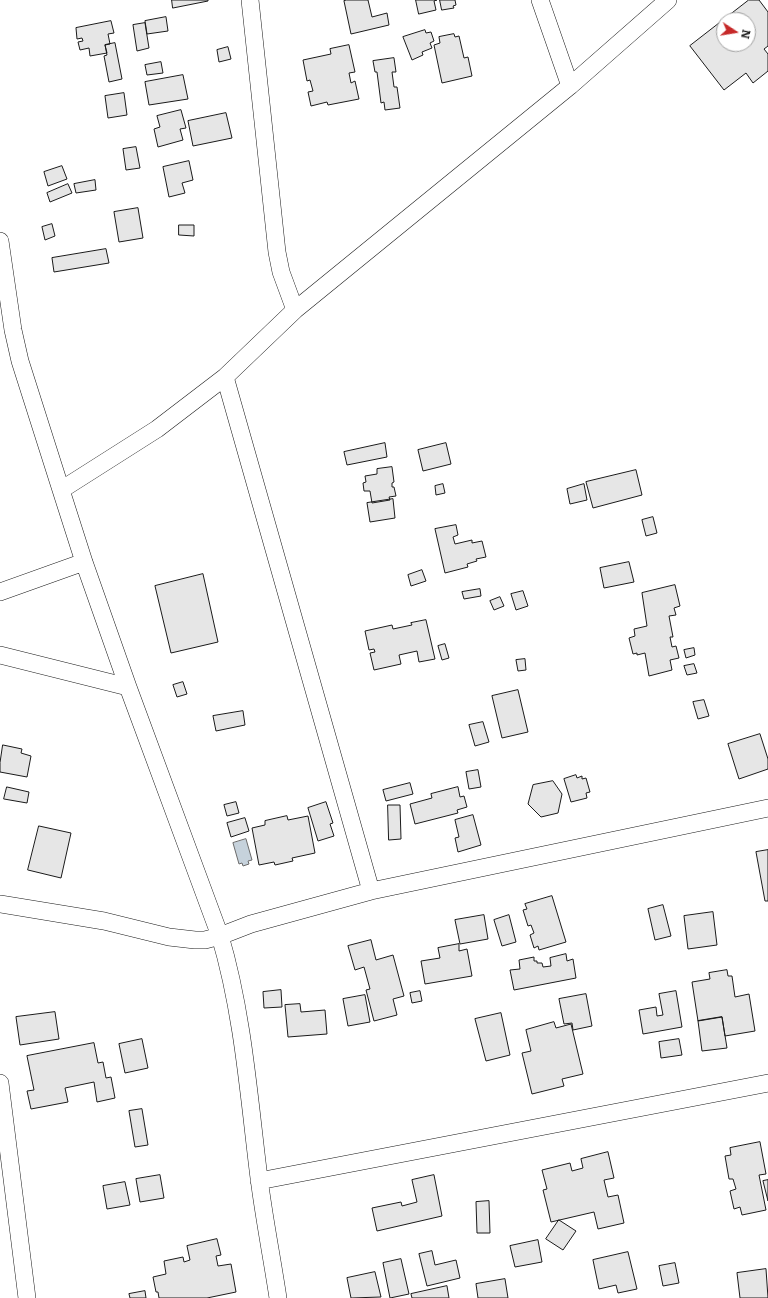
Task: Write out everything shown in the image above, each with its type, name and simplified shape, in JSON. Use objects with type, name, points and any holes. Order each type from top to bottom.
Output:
[{"type":"street","points":[[250,0],[277,252],[281,272],[295,310]]},
{"type":"street","points":[[540,0],[570,86]]},
{"type":"street","points":[[60,490],[157,429],[226,377],[295,310],[570,86],[668,0]]},
{"type":"street","points":[[0,241],[12,330],[20,361],[60,490],[128,688],[220,936],[232,980],[247,1082],[259,1181],[278,1298]]},
{"type":"street","points":[[226,377],[371,891]]},
{"type":"street","points":[[0,592],[84,562]]},
{"type":"street","points":[[0,655],[128,688]]},
{"type":"street","points":[[0,904],[104,922],[176,938],[201,940],[220,936],[251,924],[371,891],[768,808]]},
{"type":"street","points":[[259,1181],[768,1083]]},
{"type":"street","points":[[0,1084],[27,1298]]},
{"type":"shaded area","points":[[246,839],[252,860],[248,861],[249,864],[243,866],[242,863],[239,864],[233,843]]},
{"type":"building","points":[[172,0],[208,0],[208,1],[173,8]]},
{"type":"building","points":[[368,0],[372,17],[387,13],[389,25],[351,34],[344,1]]},
{"type":"building","points":[[416,0],[437,0],[434,1],[436,10],[419,14]]},
{"type":"building","points":[[440,0],[455,0],[456,5],[453,6],[454,8],[442,10]]},
{"type":"building","points":[[749,0],[759,0],[768,12],[768,46],[764,49],[768,54],[768,71],[753,83],[746,73],[724,90],[690,46],[716,26],[716,52],[756,52],[756,12],[734,12]]},
{"type":"building","points":[[166,17],[168,31],[147,34],[145,21]]},
{"type":"building","points":[[111,21],[114,33],[108,34],[110,44],[105,45],[107,53],[90,56],[89,48],[80,50],[78,42],[83,41],[82,38],[77,39],[76,28]]},
{"type":"building","points":[[145,23],[149,48],[137,51],[133,25]]},
{"type":"building","points":[[425,30],[426,33],[431,32],[434,41],[430,43],[432,48],[422,52],[423,55],[412,60],[403,37]]},
{"type":"building","points":[[454,34],[455,37],[459,36],[464,58],[468,57],[472,76],[442,83],[434,45],[440,43],[439,37]]},
{"type":"building","points":[[115,43],[122,79],[109,82],[104,56],[107,55],[105,45]]},
{"type":"building","points":[[349,45],[355,72],[349,73],[351,83],[355,81],[359,99],[328,105],[327,102],[311,106],[308,92],[313,91],[310,80],[307,81],[303,60],[331,54],[330,49]]},
{"type":"building","points":[[228,47],[231,59],[219,62],[217,50]]},
{"type":"building","points":[[394,58],[396,72],[392,72],[394,87],[397,87],[400,108],[385,110],[384,102],[381,103],[377,72],[375,72],[373,61]]},
{"type":"building","points":[[161,62],[163,73],[147,75],[145,65]]},
{"type":"building","points":[[183,75],[188,99],[149,105],[145,82]]},
{"type":"building","points":[[124,93],[127,115],[108,118],[105,96]]},
{"type":"building","points":[[181,110],[186,128],[180,129],[183,140],[158,147],[154,129],[160,127],[157,116]]},
{"type":"building","points":[[226,113],[232,138],[193,146],[188,121]]},
{"type":"building","points":[[136,147],[140,168],[126,170],[123,149]]},
{"type":"building","points":[[189,161],[193,180],[182,183],[185,193],[169,197],[163,167]]},
{"type":"building","points":[[62,166],[67,179],[48,186],[44,172]]},
{"type":"building","points":[[95,180],[96,190],[76,193],[74,184]]},
{"type":"building","points":[[68,184],[72,193],[50,202],[47,193]]},
{"type":"building","points":[[138,208],[143,238],[119,242],[114,212]]},
{"type":"building","points":[[52,224],[55,236],[45,240],[42,227]]},
{"type":"building","points":[[179,225],[194,225],[194,236],[179,235]]},
{"type":"building","points":[[106,249],[109,263],[54,272],[52,258]]},
{"type":"building","points":[[385,443],[387,457],[347,465],[344,452]]},
{"type":"building","points":[[446,443],[451,464],[423,471],[418,450]]},
{"type":"building","points":[[392,467],[394,482],[392,483],[392,487],[394,487],[396,496],[389,497],[390,500],[372,503],[370,491],[364,491],[363,483],[366,482],[365,476],[377,474],[377,469]]},
{"type":"building","points":[[636,470],[642,495],[593,508],[586,482]]},
{"type":"building","points":[[443,484],[445,493],[436,495],[435,486]]},
{"type":"building","points":[[584,484],[587,500],[570,504],[567,489]]},
{"type":"building","points":[[393,499],[395,518],[370,522],[367,503]]},
{"type":"building","points":[[653,517],[657,533],[646,536],[642,520]]},
{"type":"building","points":[[456,525],[458,535],[453,537],[455,544],[472,540],[472,543],[482,541],[486,557],[476,559],[477,561],[467,564],[468,567],[445,573],[435,529]]},
{"type":"building","points":[[629,562],[634,582],[604,588],[600,568]]},
{"type":"building","points":[[422,570],[426,581],[411,586],[408,575]]},
{"type":"building","points":[[203,574],[218,642],[171,653],[155,586]]},
{"type":"building","points":[[675,585],[680,606],[674,608],[676,615],[669,616],[673,637],[670,637],[672,647],[676,646],[679,658],[670,660],[672,670],[649,676],[645,653],[637,655],[637,653],[633,654],[629,638],[635,636],[634,629],[647,626],[642,593]]},
{"type":"building","points":[[480,589],[481,596],[464,599],[462,592]]},
{"type":"building","points":[[523,591],[528,606],[516,610],[511,594]]},
{"type":"building","points":[[500,597],[504,606],[494,610],[490,601]]},
{"type":"building","points":[[426,620],[435,659],[419,662],[417,651],[399,655],[401,664],[374,670],[370,653],[375,652],[374,649],[369,650],[365,631],[392,625],[393,629]]},
{"type":"building","points":[[445,644],[449,658],[442,660],[438,646]]},
{"type":"building","points":[[694,648],[695,655],[686,658],[684,650]]},
{"type":"building","points":[[525,659],[526,670],[518,671],[516,660]]},
{"type":"building","points":[[694,664],[697,673],[687,675],[684,666]]},
{"type":"building","points":[[183,682],[187,694],[177,697],[173,685]]},
{"type":"building","points":[[518,690],[528,732],[502,738],[492,696]]},
{"type":"building","points":[[704,700],[709,716],[698,719],[693,702]]},
{"type":"building","points":[[243,711],[245,725],[216,731],[213,716]]},
{"type":"building","points":[[483,722],[489,742],[475,746],[469,725]]},
{"type":"building","points":[[760,734],[768,759],[768,769],[739,779],[728,744]]},
{"type":"building","points":[[3,745],[22,749],[21,753],[31,756],[27,777],[0,772]]},
{"type":"building","points":[[478,770],[481,787],[469,789],[466,772]]},
{"type":"building","points":[[576,775],[577,778],[582,776],[582,779],[586,778],[590,792],[586,793],[587,798],[571,802],[564,779]]},
{"type":"building","points":[[553,781],[562,794],[558,813],[541,817],[528,804],[533,785]]},
{"type":"building","points":[[410,783],[413,794],[386,801],[383,790]]},
{"type":"building","points":[[7,787],[29,792],[27,803],[4,799]]},
{"type":"building","points":[[458,787],[460,797],[464,796],[467,807],[457,810],[458,813],[415,824],[410,804],[432,798],[431,794]]},
{"type":"building","points":[[236,802],[239,813],[227,816],[224,805]]},
{"type":"building","points":[[326,802],[333,823],[330,824],[334,836],[318,841],[308,808]]},
{"type":"building","points":[[388,805],[400,805],[401,839],[389,840]]},
{"type":"building","points":[[473,815],[481,845],[458,852],[455,838],[459,837],[455,820]]},
{"type":"building","points":[[287,816],[288,820],[308,816],[315,853],[292,858],[293,861],[275,865],[274,862],[259,865],[252,828],[265,825],[265,821]]},
{"type":"building","points":[[245,818],[249,831],[231,837],[227,823]]},
{"type":"building","points":[[39,826],[71,833],[61,878],[28,870]]},
{"type":"building","points":[[768,850],[768,901],[765,901],[756,852]]},
{"type":"building","points":[[552,896],[566,942],[539,950],[538,946],[534,948],[530,935],[534,933],[531,925],[528,926],[523,910],[527,909],[525,904]]},
{"type":"building","points":[[663,905],[671,936],[655,940],[648,909]]},
{"type":"building","points":[[713,912],[717,945],[688,949],[684,916]]},
{"type":"building","points":[[484,915],[488,939],[460,944],[455,920]]},
{"type":"building","points":[[509,915],[516,942],[502,946],[494,920]]},
{"type":"building","points":[[371,940],[376,960],[393,955],[404,996],[393,999],[397,1015],[374,1021],[366,990],[370,989],[364,967],[355,970],[348,946]]},
{"type":"building","points":[[459,944],[459,951],[467,949],[472,976],[425,984],[421,961],[440,958],[438,948]]},
{"type":"building","points":[[566,954],[567,961],[573,959],[576,978],[514,990],[510,970],[520,969],[519,960],[534,957],[534,961],[537,961],[537,963],[542,963],[543,967],[551,966],[550,958]]},
{"type":"building","points":[[727,970],[728,976],[732,976],[735,997],[749,994],[755,1031],[725,1036],[722,1017],[698,1021],[692,982],[710,979],[709,973]]},
{"type":"building","points":[[281,990],[282,1007],[264,1008],[263,992]]},
{"type":"building","points":[[420,991],[422,1001],[412,1003],[410,993]]},
{"type":"building","points":[[676,991],[682,1027],[643,1034],[639,1010],[656,1007],[657,1016],[663,1015],[659,994]]},
{"type":"building","points":[[586,994],[592,1026],[573,1030],[572,1023],[564,1024],[559,999]]},
{"type":"building","points":[[365,995],[370,1022],[348,1026],[343,999]]},
{"type":"building","points":[[300,1004],[301,1012],[325,1010],[327,1034],[288,1037],[285,1005]]},
{"type":"building","points":[[55,1012],[59,1039],[20,1045],[16,1017]]},
{"type":"building","points":[[501,1013],[510,1055],[486,1061],[475,1019]]},
{"type":"building","points":[[722,1017],[727,1048],[702,1051],[698,1021]]},
{"type":"building","points":[[554,1022],[556,1028],[571,1024],[583,1074],[562,1079],[564,1086],[532,1094],[522,1053],[531,1051],[526,1030]]},
{"type":"building","points":[[142,1039],[148,1068],[125,1073],[119,1044]]},
{"type":"building","points":[[679,1039],[682,1055],[661,1058],[659,1042]]},
{"type":"building","points":[[94,1043],[98,1063],[103,1062],[106,1078],[111,1077],[115,1098],[97,1102],[94,1082],[65,1088],[68,1102],[31,1109],[27,1091],[34,1090],[27,1056]]},
{"type":"building","points":[[142,1109],[148,1145],[135,1147],[129,1111]]},
{"type":"building","points":[[760,1142],[766,1174],[759,1175],[766,1210],[742,1215],[740,1207],[734,1209],[730,1191],[736,1189],[733,1179],[729,1179],[725,1156],[731,1155],[730,1148]]},
{"type":"building","points":[[608,1152],[614,1178],[604,1180],[608,1197],[618,1195],[624,1223],[598,1229],[594,1212],[551,1222],[543,1190],[547,1189],[542,1170],[570,1163],[572,1171],[583,1168],[581,1159]]},
{"type":"building","points":[[160,1175],[164,1198],[140,1202],[136,1179]]},
{"type":"building","points":[[434,1175],[442,1216],[377,1231],[372,1208],[401,1202],[402,1206],[417,1202],[412,1180]]},
{"type":"building","points":[[768,1180],[768,1201],[763,1181]]},
{"type":"building","points":[[125,1182],[130,1205],[107,1209],[103,1186]]},
{"type":"building","points":[[489,1201],[490,1233],[477,1233],[476,1202]]},
{"type":"building","points":[[559,1220],[576,1231],[563,1250],[546,1239]]},
{"type":"building","points":[[217,1239],[221,1255],[216,1256],[218,1266],[231,1264],[236,1292],[207,1298],[159,1298],[158,1292],[156,1292],[153,1277],[166,1274],[164,1261],[183,1257],[184,1262],[190,1260],[187,1246]]},
{"type":"building","points":[[538,1240],[542,1262],[515,1267],[510,1246]]},
{"type":"building","points":[[432,1251],[435,1265],[456,1260],[460,1278],[427,1286],[419,1254]]},
{"type":"building","points":[[628,1252],[637,1289],[618,1293],[616,1285],[599,1289],[593,1260]]},
{"type":"building","points":[[401,1259],[409,1294],[390,1298],[383,1263]]},
{"type":"building","points":[[675,1263],[679,1283],[663,1286],[659,1266]]},
{"type":"building","points":[[766,1269],[768,1298],[740,1298],[737,1273]]},
{"type":"building","points":[[375,1272],[381,1297],[351,1298],[347,1278]]},
{"type":"building","points":[[505,1279],[508,1298],[478,1298],[476,1284]]},
{"type":"building","points":[[447,1286],[449,1298],[412,1298],[411,1294]]},
{"type":"building","points":[[145,1291],[146,1298],[130,1298],[129,1294]]}]
